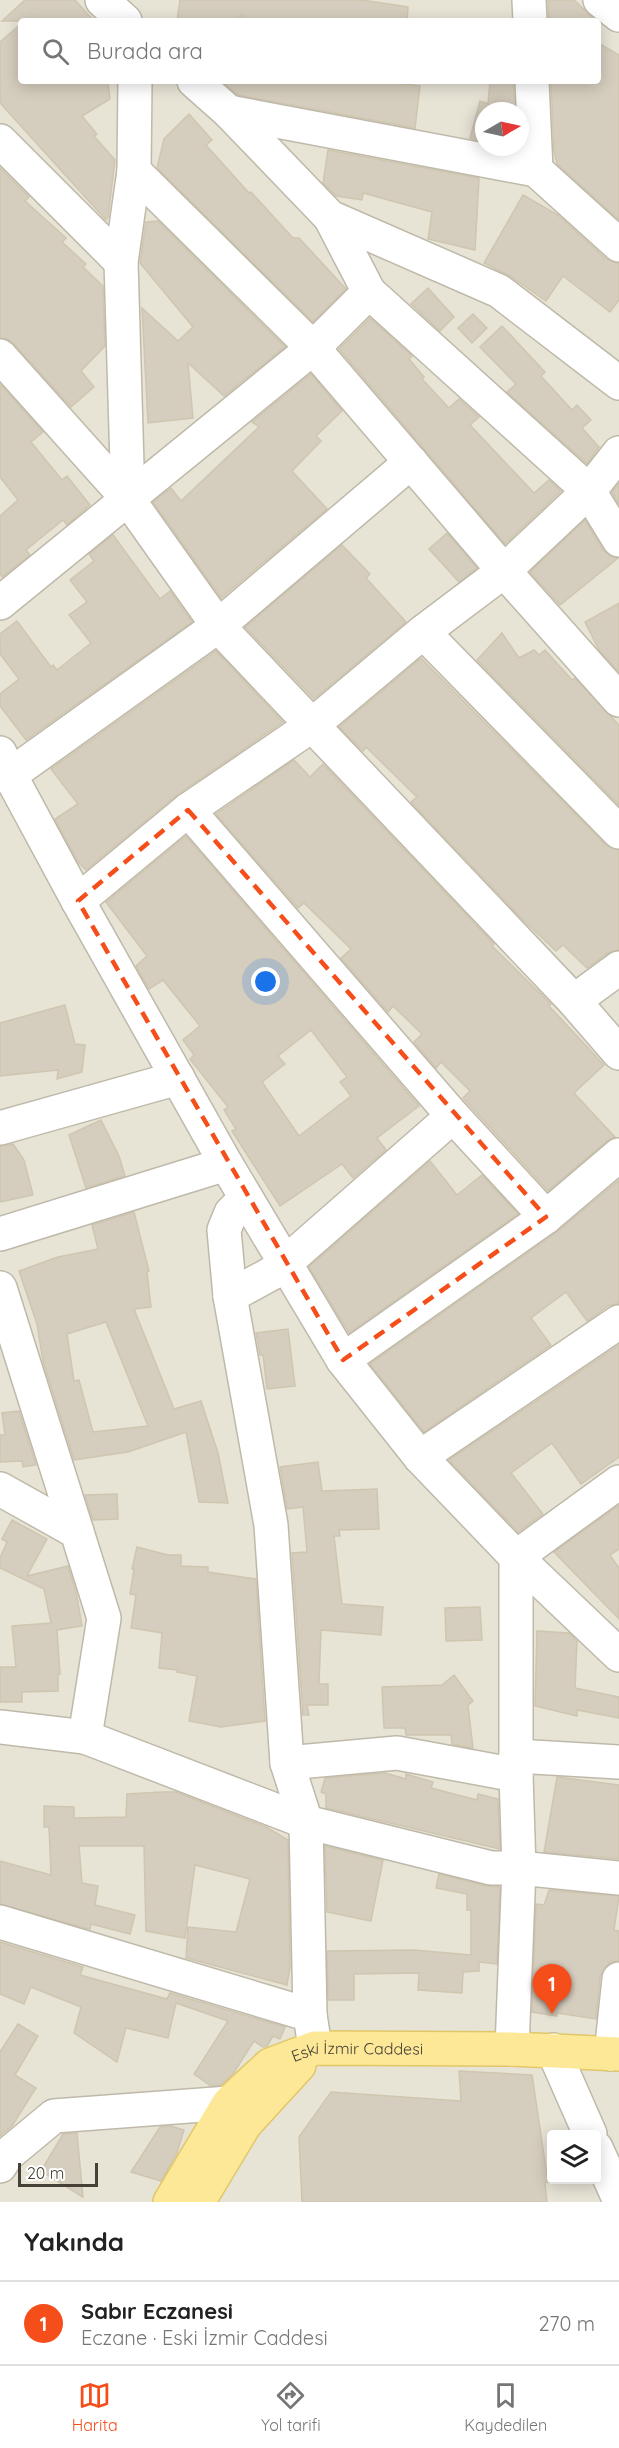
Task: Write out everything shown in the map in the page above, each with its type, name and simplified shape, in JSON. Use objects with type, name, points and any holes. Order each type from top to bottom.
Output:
[{"type":"main road","name":"Eski İzmir Caddesi","points":[[170,2202],[229,2103],[270,2065],[315,2048],[512,2049],[615,2054]]},
{"type":"main road","points":[[198,2202],[245,2124],[315,2048]]},
{"type":"street","points":[[102,0],[122,18]]},
{"type":"street","points":[[137,18],[140,0]]},
{"type":"street","points":[[529,0],[530,18]]},
{"type":"street","points":[[600,0],[619,15]]},
{"type":"street","points":[[128,499],[121,262],[134,171],[135,84]]},
{"type":"street","points":[[197,84],[229,112],[330,217],[369,292],[589,491],[619,540]]},
{"type":"street","points":[[532,84],[536,170]]},
{"type":"street","points":[[229,112],[536,170],[619,245]]},
{"type":"street","points":[[0,141],[121,262]]},
{"type":"street","points":[[134,171],[313,348],[504,571],[619,700]]},
{"type":"street","points":[[330,217],[499,291],[619,383]]},
{"type":"street","points":[[0,603],[313,348],[369,292]]},
{"type":"street","points":[[0,356],[128,499],[218,626],[574,1001],[619,1053]]},
{"type":"street","points":[[78,901],[188,810],[311,726],[423,632],[504,571],[589,491],[619,453]]},
{"type":"street","points":[[411,462],[218,626],[5,764],[78,901],[226,1164],[343,1360],[420,1457],[516,1557],[619,1655]]},
{"type":"street","points":[[423,632],[619,832]]},
{"type":"street","points":[[188,810],[453,1116],[546,1217]]},
{"type":"street","points":[[574,1001],[619,968]]},
{"type":"street","points":[[0,1128],[178,1078]]},
{"type":"street","points":[[230,1296],[266,1278],[453,1116]]},
{"type":"street","points":[[343,1360],[546,1217],[619,1155]]},
{"type":"street","points":[[0,1234],[226,1164]]},
{"type":"street","points":[[246,1198],[231,1213],[224,1230],[230,1296],[271,1525],[287,1763],[306,1822],[310,2015],[315,2048]]},
{"type":"street","points":[[0,1288],[104,1618],[85,1737]]},
{"type":"street","points":[[420,1457],[619,1322]]},
{"type":"street","points":[[516,1557],[619,1482]]},
{"type":"street","points":[[0,1489],[77,1532]]},
{"type":"street","points":[[512,2049],[519,1868],[516,1766],[516,1557]]},
{"type":"street","points":[[0,1727],[85,1737],[306,1822],[491,1868],[519,1868],[619,1878]]},
{"type":"street","points":[[287,1763],[397,1753],[516,1766],[619,1762]]},
{"type":"street","points":[[0,1922],[310,2015]]},
{"type":"street","points":[[615,2054],[619,1979]]},
{"type":"street","points":[[553,2050],[589,2130]]},
{"type":"street","points":[[0,2166],[7,2155],[54,2116],[229,2103]]},
{"type":"street","points":[[601,2157],[619,2199]]},
{"type":"highlighted area","points":[[188,810],[546,1217],[343,1360],[78,901]]},
{"type":"shaded area","points":[[0,0],[619,0],[619,2202],[0,2202]]},
{"type":"building","points":[[25,0],[75,0],[91,18],[18,18],[18,21],[2,21]]},
{"type":"building","points":[[180,0],[362,0],[408,7],[407,18],[242,18],[242,15],[239,18],[177,18]]},
{"type":"building","points":[[548,0],[574,0],[593,18],[549,18]]},
{"type":"building","points":[[18,27],[18,84],[108,84],[110,99],[82,116],[97,134],[94,136],[115,160],[106,220],[0,103],[0,42]]},
{"type":"building","points":[[601,45],[619,55],[619,220],[557,164],[554,152],[551,84],[601,84]]},
{"type":"building","points":[[225,84],[405,84],[420,86],[415,128],[238,95]]},
{"type":"building","points":[[490,84],[513,84],[514,102],[488,102]]},
{"type":"building","points":[[189,114],[212,140],[206,145],[249,193],[251,192],[293,238],[299,238],[346,289],[313,322],[157,168],[164,139]]},
{"type":"building","points":[[475,120],[475,139],[470,138]]},
{"type":"building","points":[[328,150],[479,178],[475,250],[428,239],[432,212],[363,193],[362,200],[336,196],[323,183]]},
{"type":"building","points":[[0,168],[29,197],[25,201],[66,238],[62,242],[86,264],[83,267],[103,286],[105,346],[81,371],[94,387],[71,407],[14,344],[6,338],[0,338]]},
{"type":"building","points":[[523,195],[558,215],[606,259],[619,263],[619,300],[610,312],[563,276],[546,301],[510,276],[484,263]]},
{"type":"building","points":[[158,221],[285,347],[224,396],[188,363],[193,418],[148,423],[142,308],[178,341],[193,327],[140,263],[146,222]]},
{"type":"building","points":[[428,288],[454,317],[440,331],[411,304]]},
{"type":"building","points":[[473,314],[487,328],[472,343],[458,328]]},
{"type":"building","points":[[370,318],[412,356],[409,359],[424,377],[422,379],[449,408],[459,399],[479,417],[470,425],[534,493],[549,480],[561,491],[505,544],[339,349]]},
{"type":"building","points":[[502,326],[545,372],[541,376],[572,410],[577,405],[591,420],[582,428],[599,447],[587,464],[507,392],[516,384],[480,347]]},
{"type":"building","points":[[311,374],[342,411],[316,436],[321,441],[292,471],[327,509],[221,598],[153,502],[171,488],[181,501],[259,427],[252,422]]},
{"type":"building","points":[[0,384],[43,432],[31,442],[62,480],[67,476],[90,505],[67,525],[63,520],[26,550],[30,555],[2,577],[0,574],[0,516],[18,500],[0,477]]},
{"type":"building","points":[[619,483],[619,504],[612,492]]},
{"type":"building","points":[[585,520],[603,550],[610,556],[618,558],[560,605],[530,572]]},
{"type":"building","points":[[447,533],[477,568],[459,582],[429,549]]},
{"type":"building","points":[[113,535],[160,599],[170,591],[192,622],[26,740],[0,706],[0,694],[19,679],[0,654],[0,634],[17,621],[51,667],[53,665],[57,670],[91,643],[69,615],[87,602],[70,580],[94,561],[89,554]]},
{"type":"building","points":[[342,545],[370,574],[366,578],[406,622],[314,699],[245,627]]},
{"type":"building","points":[[619,603],[619,672],[599,650],[585,622]]},
{"type":"building","points":[[502,633],[519,658],[534,650],[539,655],[545,650],[572,680],[575,678],[619,725],[619,805],[477,660]]},
{"type":"building","points":[[216,651],[283,722],[177,795],[86,870],[78,862],[55,819],[78,804],[51,769]]},
{"type":"building","points":[[421,658],[606,845],[619,850],[619,950],[608,953],[587,968],[563,945],[556,951],[520,917],[411,802],[417,797],[366,747],[363,751],[339,727]]},
{"type":"building","points":[[294,760],[310,777],[323,764],[494,944],[492,946],[551,1004],[549,1006],[604,1065],[574,1093],[615,1137],[607,1141],[548,1191],[463,1098],[470,1091],[441,1062],[436,1068],[414,1042],[422,1034],[393,1006],[388,1012],[341,958],[351,949],[304,903],[298,908],[216,814]]},
{"type":"building","points":[[186,836],[419,1106],[377,1138],[386,1150],[353,1178],[342,1164],[280,1206],[232,1131],[236,1129],[224,1110],[228,1107],[190,1059],[194,1055],[183,1040],[200,1026],[163,980],[149,989],[136,966],[147,956],[106,902]],"holes":[[[311,1030],[347,1077],[340,1082],[351,1096],[299,1136],[262,1082],[285,1064],[278,1056]]]},
{"type":"building","points":[[65,1005],[75,1044],[85,1045],[82,1072],[57,1079],[58,1070],[0,1076],[0,1023]]},
{"type":"building","points":[[101,1120],[119,1156],[125,1176],[86,1188],[69,1135]]},
{"type":"building","points":[[13,1144],[24,1160],[33,1195],[0,1202],[0,1146]]},
{"type":"building","points":[[430,1161],[457,1195],[482,1175],[518,1214],[349,1333],[309,1267]]},
{"type":"building","points":[[619,1180],[619,1303],[608,1306],[587,1321],[566,1292],[531,1318],[551,1345],[424,1432],[370,1364],[557,1232]]},
{"type":"building","points":[[134,1212],[149,1271],[147,1272],[151,1307],[134,1309],[174,1409],[201,1401],[218,1453],[228,1503],[199,1502],[186,1432],[128,1452],[74,1460],[43,1361],[37,1324],[19,1271],[58,1257],[98,1249],[92,1225]],"holes":[[[106,1322],[148,1426],[93,1432],[79,1380],[74,1381],[67,1334]]]},
{"type":"building","points":[[288,1329],[295,1386],[267,1389],[263,1355],[260,1355],[256,1333]]},
{"type":"building","points":[[619,1345],[619,1457],[581,1484],[552,1443],[511,1473],[543,1514],[518,1532],[449,1460]]},
{"type":"building","points":[[19,1411],[36,1465],[23,1467],[22,1461],[0,1462],[0,1435],[5,1435],[2,1413]]},
{"type":"building","points":[[318,1462],[322,1491],[377,1489],[379,1529],[339,1530],[340,1536],[334,1536],[342,1604],[383,1607],[381,1635],[321,1630],[319,1684],[328,1684],[328,1705],[307,1705],[309,1715],[303,1715],[292,1553],[307,1552],[303,1507],[287,1509],[280,1467]]},
{"type":"building","points":[[117,1494],[118,1519],[93,1520],[85,1495]]},
{"type":"building","points":[[619,1505],[619,1549],[610,1555],[619,1568],[619,1619],[554,1552]]},
{"type":"building","points":[[12,1520],[47,1539],[27,1576],[68,1566],[76,1592],[82,1626],[57,1630],[60,1674],[58,1674],[58,1691],[22,1692],[22,1702],[0,1702],[0,1667],[16,1667],[12,1626],[51,1623],[44,1589],[0,1568],[0,1558],[7,1542],[2,1539]]},
{"type":"building","points":[[137,1547],[168,1555],[181,1555],[181,1566],[208,1567],[208,1572],[256,1579],[265,1721],[221,1727],[189,1721],[197,1676],[177,1672],[178,1670],[159,1668],[162,1633],[131,1628],[136,1595],[130,1594]]},
{"type":"building","points":[[480,1607],[482,1640],[446,1641],[445,1608]]},
{"type":"building","points":[[537,1631],[569,1633],[577,1641],[575,1688],[619,1697],[619,1718],[577,1710],[577,1716],[535,1706]]},
{"type":"building","points":[[454,1675],[473,1701],[468,1705],[473,1748],[452,1744],[451,1735],[406,1735],[405,1728],[384,1728],[382,1687],[442,1685]]},
{"type":"building","points":[[385,1773],[406,1779],[406,1774],[433,1782],[431,1788],[477,1800],[478,1794],[498,1799],[500,1849],[326,1808],[326,1794],[321,1792],[325,1778]]},
{"type":"building","points":[[557,1777],[619,1785],[619,1859],[544,1852]]},
{"type":"building","points":[[176,1792],[266,1827],[288,1840],[290,1967],[287,1985],[186,1958],[188,1927],[236,1932],[250,1879],[195,1865],[185,1938],[146,1931],[144,1846],[79,1846],[82,1883],[98,1886],[95,1905],[135,1915],[130,1934],[91,1924],[90,1929],[84,1928],[0,1904],[0,1861],[51,1875],[49,1827],[44,1827],[44,1806],[74,1807],[74,1818],[126,1817],[127,1794]]},
{"type":"building","points":[[325,1846],[383,1860],[371,1921],[327,1912]]},
{"type":"building","points":[[439,1874],[500,1887],[497,1964],[479,1962],[479,1971],[463,1972],[462,1993],[418,1990],[419,1973],[354,1974],[354,2000],[328,2000],[327,1951],[414,1950],[471,1955],[471,1910],[467,1910],[467,1894],[436,1888]]},
{"type":"building","points":[[549,1890],[619,1896],[614,1930],[619,1931],[619,1961],[611,1962],[604,1968],[600,1977],[596,2019],[532,2012],[536,1904],[544,1905]]},
{"type":"building","points":[[0,1942],[83,1967],[80,1975],[167,1999],[170,1993],[285,2027],[280,2039],[273,2036],[267,2046],[263,2047],[254,2041],[233,2074],[221,2085],[211,2086],[194,2074],[228,2021],[176,2003],[168,2038],[126,2028],[117,2062],[74,2033],[81,2007],[31,1987],[24,2004],[0,1994]]},
{"type":"building","points":[[18,2024],[38,2036],[15,2075],[36,2088],[12,2126],[0,2136],[0,2052]]},
{"type":"building","points":[[459,2071],[532,2075],[547,2175],[545,2183],[547,2202],[302,2202],[299,2137],[331,2092],[461,2101]]},
{"type":"building","points":[[171,2126],[184,2130],[177,2153],[161,2181],[131,2172],[160,2127]]},
{"type":"building","points":[[77,2133],[83,2197],[41,2171],[63,2134]]},
{"type":"place","name":"Sabır Eczanesi","points":[[552,2014]]}]
